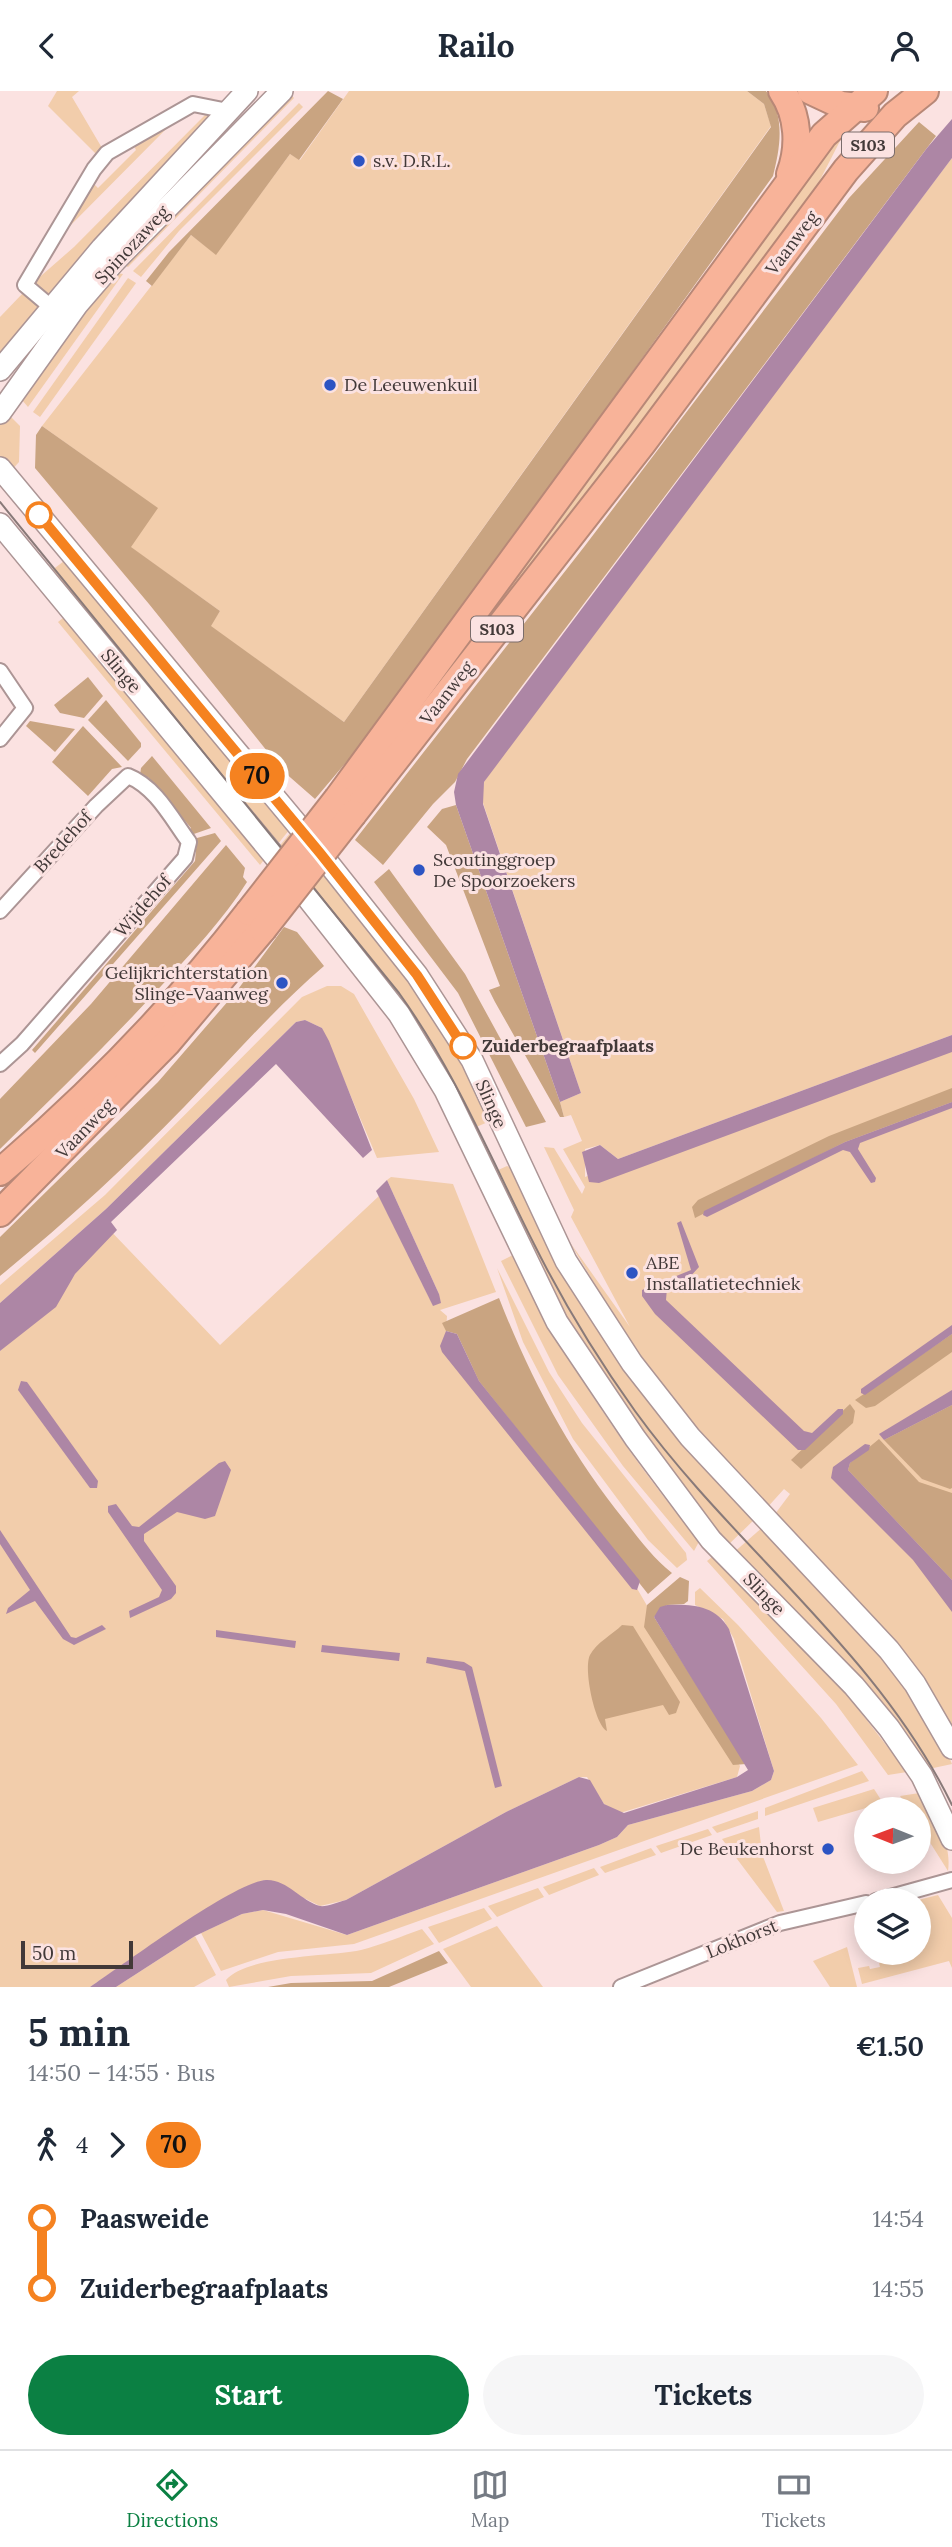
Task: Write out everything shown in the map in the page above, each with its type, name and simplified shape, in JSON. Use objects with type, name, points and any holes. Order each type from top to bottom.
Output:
[{"type":"highway","points":[[782,91],[795,121],[797,145],[784,188]]},
{"type":"highway","points":[[811,91],[882,106],[922,93]]},
{"type":"highway","name":"Vaanweg","points":[[345,806],[848,100],[874,91]]},
{"type":"highway","name":"Vaanweg","points":[[0,1213],[167,1043],[256,920],[345,806],[642,444],[824,200],[877,134],[922,93]]},
{"type":"highway","points":[[824,200],[847,138],[848,100]]},
{"type":"highway","name":"Vaanweg","points":[[0,1172],[74,1105],[256,920]]},
{"type":"main road","name":"Spinozaweg","points":[[0,370],[51,307],[247,91]]},
{"type":"main road","name":"Spinozaweg","points":[[0,413],[77,305],[114,262],[282,91]]},
{"type":"main road","name":"Slinge","points":[[0,468],[297,824],[417,975],[472,1060],[511,1149],[566,1261],[632,1363],[691,1437],[889,1650],[915,1684],[952,1748]]},
{"type":"main road","name":"Slinge","points":[[0,524],[277,859],[399,1014],[444,1090],[557,1322],[635,1438],[712,1540],[854,1686],[889,1728],[922,1776],[952,1839]]},
{"type":"main road","name":"Slinge","points":[[479,1162],[511,1149]]},
{"type":"street","points":[[51,307],[25,285],[38,258],[107,153],[193,104],[228,111]]},
{"type":"street","points":[[0,671],[25,708],[0,739]]},
{"type":"street","name":"Bredehof","points":[[0,911],[96,806],[128,776]]},
{"type":"street","name":"Wijdehof","points":[[0,1064],[22,1044],[189,850],[189,842],[157,797],[137,779],[128,776]]},
{"type":"street","points":[[923,1888],[952,1880]]},
{"type":"street","name":"Lokhorst","points":[[621,1987],[780,1923],[854,1906]]},
{"type":"shaded area","points":[[57,91],[79,91],[72,97],[102,148],[96,154],[48,106]]},
{"type":"shaded area","points":[[328,91],[343,99],[299,160],[290,154],[216,255],[191,235],[152,286],[146,281],[169,252]]},
{"type":"shaded area","name":"De Leeuwenkuil","points":[[349,91],[747,91],[764,104],[771,126],[344,722],[210,626],[220,611],[130,547],[157,508],[42,426],[191,235],[216,254],[290,154],[300,160]]},
{"type":"shaded area","points":[[747,91],[766,91],[777,111],[780,132],[773,176],[439,641],[370,734],[315,799],[283,771],[35,468],[36,435],[42,426],[158,508],[131,547],[220,611],[211,626],[344,722],[771,127],[764,104]]},
{"type":"shaded area","points":[[291,95],[294,98],[128,267],[124,265]]},
{"type":"shaded area","points":[[299,103],[303,107],[179,231],[141,277],[133,271]]},
{"type":"shaded area","points":[[205,115],[216,118],[46,298],[33,285],[34,282],[74,247]]},
{"type":"shaded area","points":[[952,119],[952,158],[484,782],[483,804],[581,1093],[560,1102],[456,805],[454,792],[458,774],[927,148]]},
{"type":"shaded area","points":[[919,122],[936,136],[467,759],[455,782],[433,804],[383,865],[355,840],[584,547],[849,198]]},
{"type":"shaded area","points":[[171,124],[59,237],[93,183],[98,188],[136,150],[134,146]]},
{"type":"shaded area","points":[[837,141],[840,141],[820,180],[565,530],[345,800]]},
{"type":"shaded area","name":"Zuiderbegraafplaats","points":[[952,158],[952,1035],[618,1159],[600,1145],[585,1149],[585,1177],[952,1042],[952,1726],[909,1660],[775,1514],[790,1494],[784,1489],[765,1510],[655,1376],[616,1319],[569,1241],[630,1327],[571,1217],[574,1210],[544,1147],[554,1148],[582,1194],[585,1187],[563,1149],[582,1141],[571,1115],[564,1117],[560,1102],[581,1093],[481,797],[484,782],[501,755]]},
{"type":"shaded area","points":[[116,273],[123,274],[28,407],[22,400],[85,311]]},
{"type":"shaded area","points":[[128,278],[136,283],[40,417],[33,412]]},
{"type":"shaded area","points":[[24,292],[37,303],[39,314],[0,364],[0,317]]},
{"type":"shaded area","points":[[7,413],[20,426],[19,462],[9,473],[0,461],[0,421]]},
{"type":"shaded area","points":[[68,558],[290,829],[273,850],[47,574]]},
{"type":"shaded area","points":[[69,613],[267,856],[260,865],[58,622]]},
{"type":"shaded area","points":[[88,677],[103,696],[84,718],[60,713],[54,705]]},
{"type":"shaded area","points":[[106,700],[141,743],[141,747],[128,761],[88,720]]},
{"type":"shaded area","points":[[30,721],[75,729],[55,752],[26,726]]},
{"type":"shaded area","points":[[83,726],[122,767],[112,769],[88,796],[52,762]]},
{"type":"shaded area","points":[[152,756],[211,828],[191,835],[188,831],[191,828],[148,777],[144,779],[140,775],[141,768]]},
{"type":"shaded area","points":[[456,805],[564,1117],[560,1117],[489,990],[500,986],[446,845],[427,827],[442,809]]},
{"type":"shaded area","points":[[291,832],[444,1028],[488,1111],[483,1113],[488,1122],[469,1130],[277,849]]},
{"type":"shaded area","points":[[215,833],[221,841],[35,1053],[32,1050],[195,861],[197,838]]},
{"type":"shaded area","points":[[226,845],[245,868],[243,877],[247,882],[228,909],[142,1006],[0,1149],[0,1099],[91,1004]]},
{"type":"shaded area","points":[[389,869],[465,974],[546,1122],[526,1127],[458,993],[374,882]]},
{"type":"shaded area","points":[[284,927],[297,932],[324,966],[270,1017],[118,1172],[0,1276],[0,1237],[158,1082],[236,992]]},
{"type":"shaded area","points":[[327,986],[341,986],[354,994],[414,1099],[439,1152],[377,1158],[322,1028],[305,1020],[296,1022],[106,1209],[0,1303],[0,1285],[105,1195],[302,997]]},
{"type":"shaded area","points":[[305,1020],[322,1028],[329,1041],[372,1150],[363,1158],[276,1064],[111,1222],[117,1230],[75,1274],[56,1307],[0,1351],[0,1303],[106,1209],[296,1022]]},
{"type":"shaded area","points":[[952,1035],[952,1052],[599,1183],[589,1182],[582,1152],[600,1145],[618,1159]]},
{"type":"shaded area","points":[[952,1088],[952,1102],[845,1142],[695,1218],[692,1207],[698,1200],[829,1136]]},
{"type":"shaded area","points":[[952,1102],[952,1108],[860,1143],[858,1149],[876,1178],[875,1182],[871,1183],[850,1152],[843,1150],[707,1217],[703,1215],[704,1211],[845,1142]]},
{"type":"shaded area","points":[[507,1166],[515,1170],[540,1221],[757,1517],[726,1547],[592,1367],[492,1180],[496,1171]]},
{"type":"shaded area","points":[[391,1177],[453,1184],[496,1292],[440,1310],[447,1316],[446,1331],[635,1585],[740,1766],[737,1777],[620,1813],[604,1804],[587,1777],[579,1777],[506,1812],[346,1900],[320,1906],[267,1880],[261,1881],[193,1917],[90,1987],[0,1987],[0,1351],[105,1225],[220,1345],[379,1196],[433,1305],[439,1294],[387,1180]]},
{"type":"shaded area","points":[[387,1180],[441,1303],[433,1306],[376,1191]]},
{"type":"shaded area","points":[[681,1221],[699,1267],[688,1279],[667,1288],[666,1300],[804,1431],[812,1433],[838,1409],[843,1409],[843,1414],[805,1450],[798,1450],[655,1314],[642,1296],[642,1290],[691,1270],[677,1223]]},
{"type":"shaded area","points":[[513,1255],[572,1364],[594,1398],[665,1499],[691,1531],[696,1528],[702,1536],[694,1551],[623,1466],[558,1375],[501,1261]]},
{"type":"shaded area","points":[[497,1268],[549,1372],[582,1423],[686,1553],[687,1560],[677,1568],[648,1540],[573,1439],[523,1342]]},
{"type":"shaded area","points":[[499,1298],[538,1387],[569,1442],[625,1521],[672,1573],[648,1594],[479,1381],[457,1334],[446,1331],[442,1323]]},
{"type":"shaded area","points":[[952,1325],[952,1334],[865,1395],[861,1393],[861,1389]]},
{"type":"shaded area","points":[[446,1331],[457,1334],[479,1381],[640,1581],[637,1590],[632,1589],[442,1352],[440,1346]]},
{"type":"shaded area","points":[[952,1334],[952,1352],[875,1406],[866,1408],[855,1400]]},
{"type":"shaded area","points":[[21,1381],[27,1382],[98,1481],[97,1488],[90,1488],[18,1390]]},
{"type":"shaded area","points":[[952,1390],[952,1405],[884,1440],[879,1434]]},
{"type":"shaded area","points":[[850,1404],[855,1411],[853,1423],[801,1469],[791,1460]]},
{"type":"shaded area","points":[[952,1405],[950,1489],[922,1479],[884,1440]]},
{"type":"shaded area","points":[[879,1439],[919,1482],[952,1493],[952,1580],[848,1470],[850,1463]]},
{"type":"shaded area","points":[[865,1444],[870,1445],[869,1450],[850,1463],[848,1470],[952,1580],[952,1612],[913,1560],[831,1478],[833,1467]]},
{"type":"shaded area","points":[[225,1461],[231,1470],[215,1516],[205,1519],[177,1512],[144,1534],[144,1541],[176,1586],[176,1593],[171,1599],[130,1618],[129,1611],[159,1597],[162,1590],[108,1512],[108,1506],[116,1504],[132,1526],[139,1527]]},
{"type":"shaded area","points":[[765,1525],[864,1633],[939,1734],[952,1764],[924,1770],[732,1554]]},
{"type":"shaded area","points":[[0,1530],[71,1637],[76,1638],[102,1625],[106,1629],[74,1645],[63,1639],[35,1601],[6,1614],[8,1608],[30,1590],[0,1544]]},
{"type":"shaded area","points":[[718,1552],[743,1582],[740,1586],[848,1696],[907,1772],[888,1775],[836,1704],[707,1561]]},
{"type":"shaded area","points":[[680,1577],[689,1581],[688,1601],[684,1604],[667,1605],[654,1617],[746,1764],[733,1765],[644,1627],[647,1605]]},
{"type":"shaded area","points":[[700,1588],[738,1625],[821,1718],[858,1765],[354,1944],[278,1952],[221,1971],[201,1933],[242,1914],[263,1910],[347,1935],[599,1845],[617,1837],[628,1825],[752,1791],[771,1780],[774,1771],[734,1639],[723,1619],[695,1605],[695,1592]]},
{"type":"shaded area","points":[[694,1606],[710,1611],[729,1629],[774,1771],[771,1780],[752,1791],[628,1825],[617,1837],[599,1845],[347,1935],[286,1914],[263,1910],[242,1914],[195,1936],[116,1987],[90,1987],[205,1909],[251,1884],[274,1881],[313,1903],[320,1906],[329,1905],[346,1900],[506,1812],[579,1777],[590,1780],[604,1804],[624,1813],[737,1777],[748,1770],[654,1617],[660,1607]]},
{"type":"shaded area","points":[[622,1625],[633,1626],[680,1702],[676,1713],[669,1715],[663,1705],[605,1719],[607,1731],[595,1708],[589,1683],[588,1662],[596,1647]]},
{"type":"shaded area","points":[[216,1630],[296,1641],[295,1648],[216,1637]]},
{"type":"shaded area","points":[[322,1645],[400,1653],[399,1661],[321,1652]]},
{"type":"shaded area","points":[[427,1657],[464,1662],[472,1667],[502,1786],[495,1788],[465,1671],[426,1663]]},
{"type":"shaded area","points":[[862,1771],[869,1781],[765,1816],[765,1808]]},
{"type":"shaded area","points":[[874,1789],[879,1797],[854,1797],[854,1811],[818,1822],[813,1808]]},
{"type":"shaded area","points":[[926,1792],[929,1797],[901,1797]]},
{"type":"shaded area","points":[[931,1801],[943,1831],[948,1852],[948,1871],[931,1844]]},
{"type":"shaded area","points":[[758,1811],[758,1819],[717,1833],[712,1827]]},
{"type":"shaded area","points":[[759,1827],[762,1854],[784,1911],[777,1912],[722,1839]]},
{"type":"shaded area","points":[[708,1829],[712,1835],[661,1853],[656,1846]]},
{"type":"shaded area","points":[[651,1848],[656,1855],[605,1873],[600,1867]]},
{"type":"shaded area","points":[[594,1868],[599,1875],[549,1895],[543,1887]]},
{"type":"shaded area","points":[[538,1888],[544,1897],[497,1917],[488,1906]]},
{"type":"shaded area","points":[[938,1895],[952,1918],[952,1968],[949,1961],[862,1984],[858,1968],[869,1966],[870,1969],[880,1965],[931,1965],[931,1897]]},
{"type":"shaded area","points":[[484,1908],[492,1919],[439,1943],[428,1927]]},
{"type":"shaded area","points":[[497,1926],[543,1987],[471,1987],[443,1949]]},
{"type":"shaded area","points":[[422,1929],[434,1944],[371,1973],[291,1976],[229,1987],[226,1980],[236,1972],[269,1961],[361,1950]]},
{"type":"shaded area","points":[[195,1936],[216,1975],[194,1987],[116,1987]]},
{"type":"shaded area","points":[[847,1947],[857,1987],[830,1987],[813,1961]]},
{"type":"shaded area","points":[[439,1951],[448,1963],[389,1987],[268,1987],[291,1983],[372,1981]]},
{"type":"tram line","points":[[0,502],[399,993],[455,1084],[557,1287],[621,1391],[674,1461],[845,1649],[885,1698],[921,1749],[952,1805]]},
{"type":"bus line","name":"70","points":[[39,515],[320,853],[417,975],[463,1046]]},
{"type":"place","name":"s.v. D.R.L.","points":[[359,161]]},
{"type":"place","name":"De Leeuwenkuil","points":[[330,385]]},
{"type":"place","name":"Scoutinggroep De Spoorzoekers","points":[[419,870]]},
{"type":"place","name":"Gelijkrichterstation Slinge-Vaanweg","points":[[282,983]]},
{"type":"place","name":"Zuiderbegraafplaats","points":[[463,1046]]},
{"type":"place","name":"ABE Installatietechniek","points":[[632,1273]]},
{"type":"place","name":"De Beukenhorst","points":[[828,1849]]}]
